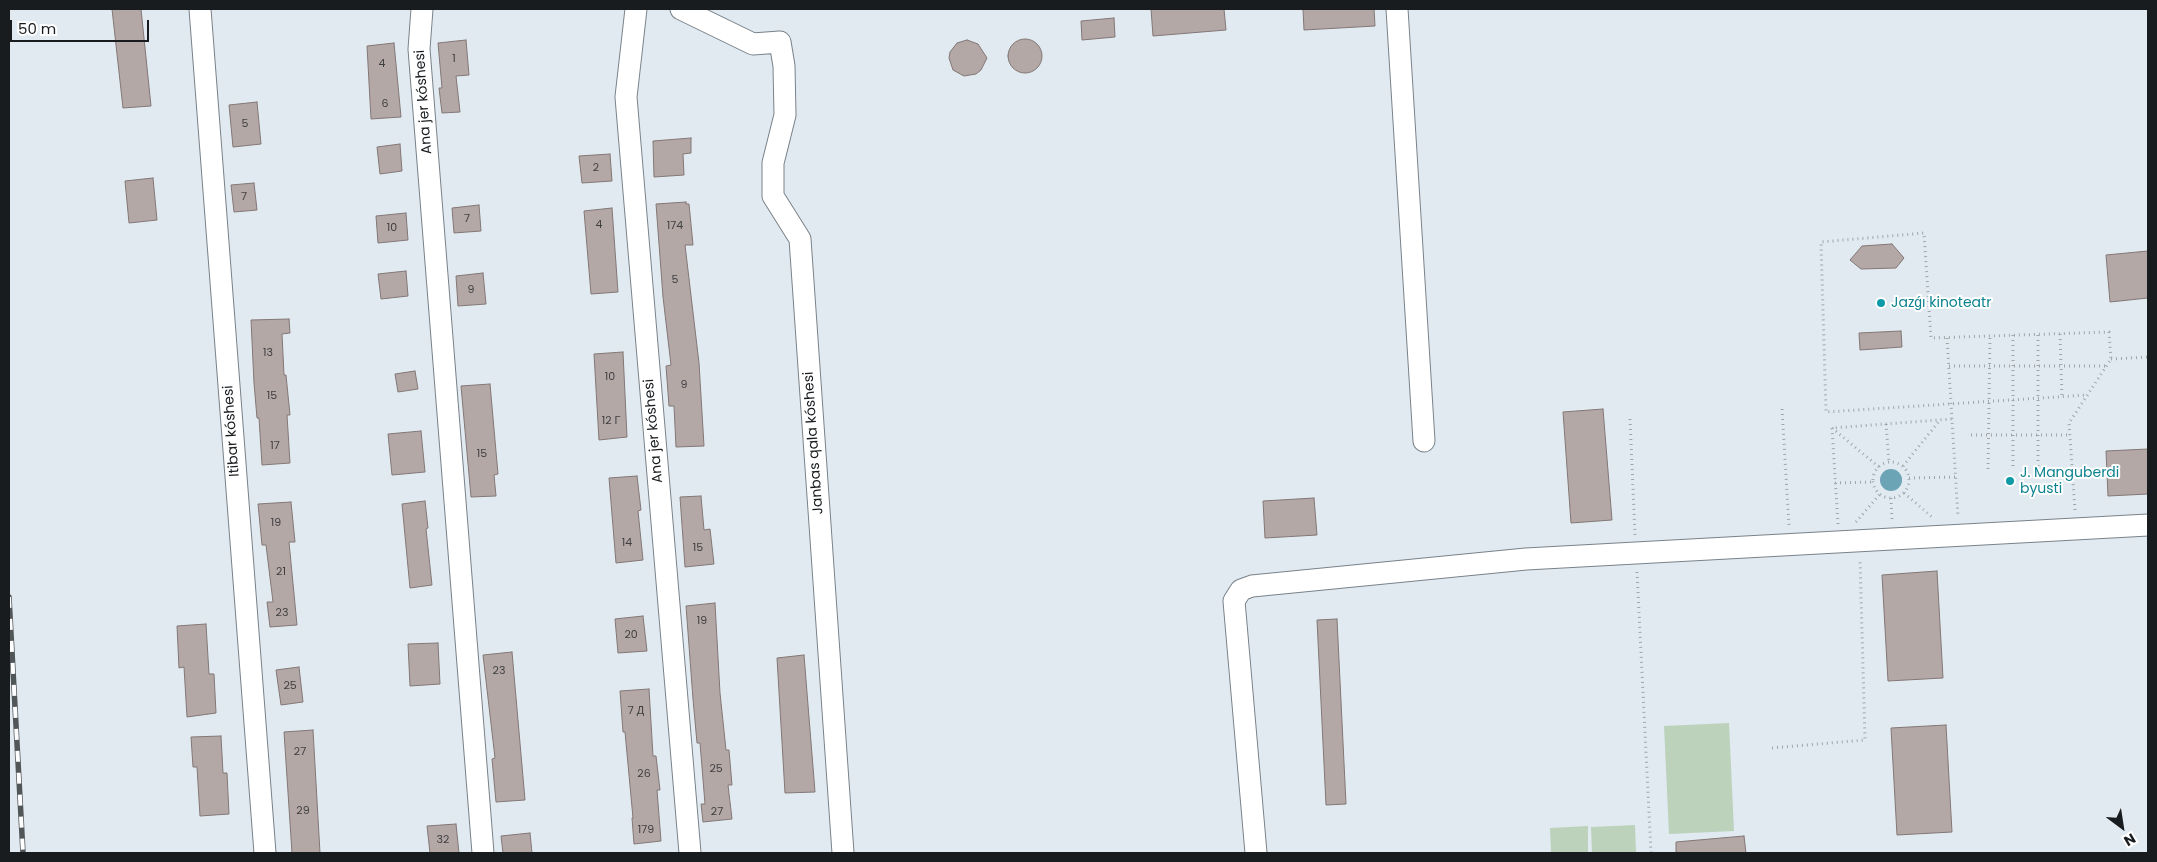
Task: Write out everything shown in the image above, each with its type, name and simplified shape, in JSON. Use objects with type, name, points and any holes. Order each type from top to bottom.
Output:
[{"type":"street","name":"Itibar kóshesi","points":[[200,9],[265,853]]},
{"type":"street","name":"Ana jer kóshesi","points":[[422,9],[419,49],[483,853]]},
{"type":"street","name":"Ana jer kóshesi","points":[[636,9],[626,97],[690,853]]},
{"type":"street","name":"Janbas qala kóshesi","points":[[681,9],[753,44],[780,42],[784,66],[785,114],[773,163],[773,196],[800,239],[843,853]]},
{"type":"street","points":[[1397,9],[1424,441]]},
{"type":"street","points":[[1256,853],[1234,601],[1241,590],[1252,586],[1526,559],[2148,525]]},
{"type":"path","points":[[2077,529],[2069,423],[2111,359],[2109,332],[1931,338],[1924,233],[1821,242],[1826,412],[2087,395]]},
{"type":"path","points":[[2038,334],[2038,471]]},
{"type":"path","points":[[2060,334],[2062,397]]},
{"type":"path","points":[[2013,335],[2013,470]]},
{"type":"path","points":[[1988,469],[1990,336]]},
{"type":"path","points":[[1947,338],[1956,477],[1956,536]]},
{"type":"path","points":[[2111,359],[2148,357]]},
{"type":"path","points":[[1949,366],[2106,366]]},
{"type":"path","points":[[1782,410],[1790,545]]},
{"type":"path","points":[[1630,419],[1651,853]]},
{"type":"path","points":[[1832,428],[1952,419]]},
{"type":"path","points":[[1903,466],[1941,420]]},
{"type":"path","points":[[1886,424],[1889,462]]},
{"type":"path","points":[[1832,428],[1879,467]]},
{"type":"path","points":[[1772,748],[1866,740],[1849,542],[1835,483],[1832,428]]},
{"type":"path","points":[[1971,435],[2070,435]]},
{"type":"path","points":[[1889,462],[1898,463],[1903,466],[1909,478],[1908,488],[1904,493],[1893,498],[1887,498],[1880,494],[1874,482],[1874,474],[1879,467],[1889,462]]},
{"type":"path","points":[[1909,478],[1956,477]]},
{"type":"path","points":[[1835,483],[1874,482]]},
{"type":"path","points":[[1904,493],[1956,536]]},
{"type":"path","points":[[1849,542],[1880,494]]},
{"type":"green space","points":[[1729,723],[1734,831],[1669,834],[1664,726]]},
{"type":"green space","points":[[1635,825],[1636,853],[1592,853],[1591,827]]},
{"type":"green space","points":[[1588,826],[1588,853],[1551,853],[1550,828]]},
{"type":"water","points":[[1891,469],[1899,472],[1902,480],[1899,488],[1891,491],[1883,488],[1880,480],[1883,472]]},
{"type":"building","points":[[112,9],[141,9],[151,106],[123,108]]},
{"type":"building","points":[[1151,9],[1224,9],[1226,30],[1153,36]]},
{"type":"building","points":[[1303,9],[1374,9],[1375,26],[1304,30]]},
{"type":"building","points":[[1114,18],[1115,37],[1082,40],[1081,21]]},
{"type":"building","points":[[1025,39],[1032,40],[1037,44],[1041,49],[1041,63],[1037,68],[1032,72],[1025,73],[1018,72],[1013,68],[1009,63],[1008,56],[1009,49],[1013,44],[1018,40]]},
{"type":"building","points":[[466,40],[469,75],[456,76],[460,112],[442,113],[439,88],[442,88],[438,43]]},
{"type":"building","points":[[967,40],[978,44],[987,58],[981,70],[976,74],[964,76],[953,70],[949,58],[950,52],[957,43]]},
{"type":"building","points":[[394,43],[401,117],[371,119],[367,46]]},
{"type":"building","points":[[257,102],[261,144],[233,147],[229,105]]},
{"type":"building","points":[[691,138],[691,153],[683,154],[684,175],[654,177],[653,141]]},
{"type":"building","points":[[400,144],[402,171],[380,174],[377,147]]},
{"type":"building","points":[[610,154],[612,181],[582,183],[579,156]]},
{"type":"building","points":[[153,178],[157,220],[129,223],[125,181]]},
{"type":"building","points":[[254,183],[257,210],[234,212],[231,185]]},
{"type":"building","points":[[686,202],[686,204],[689,204],[693,245],[685,245],[699,363],[704,446],[676,447],[674,406],[669,406],[666,366],[671,365],[663,297],[656,204]]},
{"type":"building","points":[[479,205],[481,231],[454,233],[452,208]]},
{"type":"building","points":[[612,208],[618,292],[591,294],[584,211]]},
{"type":"building","points":[[406,213],[408,240],[378,243],[376,216]]},
{"type":"building","points":[[1892,244],[1904,258],[1896,268],[1861,269],[1850,260],[1862,246]]},
{"type":"building","points":[[2148,251],[2148,298],[2110,302],[2106,255]]},
{"type":"building","points":[[406,271],[408,296],[381,299],[378,274]]},
{"type":"building","points":[[483,273],[486,304],[458,306],[456,276]]},
{"type":"building","points":[[289,319],[290,333],[282,334],[284,375],[286,375],[290,415],[287,415],[290,463],[262,465],[259,418],[257,418],[254,383],[251,320]]},
{"type":"building","points":[[1901,331],[1902,347],[1860,350],[1859,333]]},
{"type":"building","points":[[623,352],[627,437],[599,440],[594,354]]},
{"type":"building","points":[[415,371],[418,389],[398,392],[395,374]]},
{"type":"building","points":[[490,384],[498,474],[494,475],[496,496],[471,497],[461,386]]},
{"type":"building","points":[[1603,409],[1612,520],[1571,523],[1563,412]]},
{"type":"building","points":[[421,431],[425,472],[392,475],[388,434]]},
{"type":"building","points":[[2148,449],[2148,494],[2108,496],[2106,451]]},
{"type":"building","points":[[637,476],[641,510],[638,511],[643,560],[616,563],[609,478]]},
{"type":"building","points":[[701,496],[704,530],[710,529],[714,564],[685,567],[680,497]]},
{"type":"building","points":[[1314,498],[1317,535],[1265,538],[1263,501]]},
{"type":"building","points":[[425,501],[432,585],[410,588],[402,504]]},
{"type":"building","points":[[291,502],[295,542],[289,542],[297,625],[270,627],[267,602],[273,602],[266,545],[262,545],[258,504]]},
{"type":"building","points":[[1937,571],[1943,678],[1888,681],[1882,575]]},
{"type":"building","points":[[715,603],[720,693],[726,750],[729,750],[732,785],[728,785],[732,819],[703,822],[701,804],[705,804],[700,743],[697,743],[686,606]]},
{"type":"building","points":[[643,616],[647,651],[618,653],[615,619]]},
{"type":"building","points":[[1337,619],[1346,804],[1326,805],[1317,620]]},
{"type":"building","points":[[206,624],[209,674],[214,674],[216,713],[187,717],[184,667],[179,668],[177,626]]},
{"type":"building","points":[[438,643],[440,684],[410,686],[408,644]]},
{"type":"building","points":[[512,652],[525,800],[496,802],[492,759],[495,758],[483,655]]},
{"type":"building","points":[[804,655],[815,792],[785,793],[777,658]]},
{"type":"building","points":[[299,667],[303,702],[281,705],[276,670]]},
{"type":"building","points":[[649,689],[653,756],[656,756],[660,790],[657,790],[661,841],[634,844],[620,691]]},
{"type":"building","points":[[1946,725],[1952,832],[1897,835],[1891,728]]},
{"type":"building","points":[[313,730],[320,853],[292,853],[284,732]]},
{"type":"building","points":[[221,736],[223,773],[227,773],[229,814],[200,816],[197,767],[193,767],[191,737]]},
{"type":"building","points":[[456,824],[459,853],[430,853],[427,826]]},
{"type":"building","points":[[530,833],[532,853],[503,853],[501,836]]},
{"type":"building","points":[[1744,836],[1746,853],[1676,853],[1676,842]]},
{"type":"railway","points":[[9,597],[23,853]]},
{"type":"place","name":"Jazǵı kinoteatr","points":[[1881,303]]},
{"type":"place","name":"J. Manguberdi byusti","points":[[2010,481]]}]
